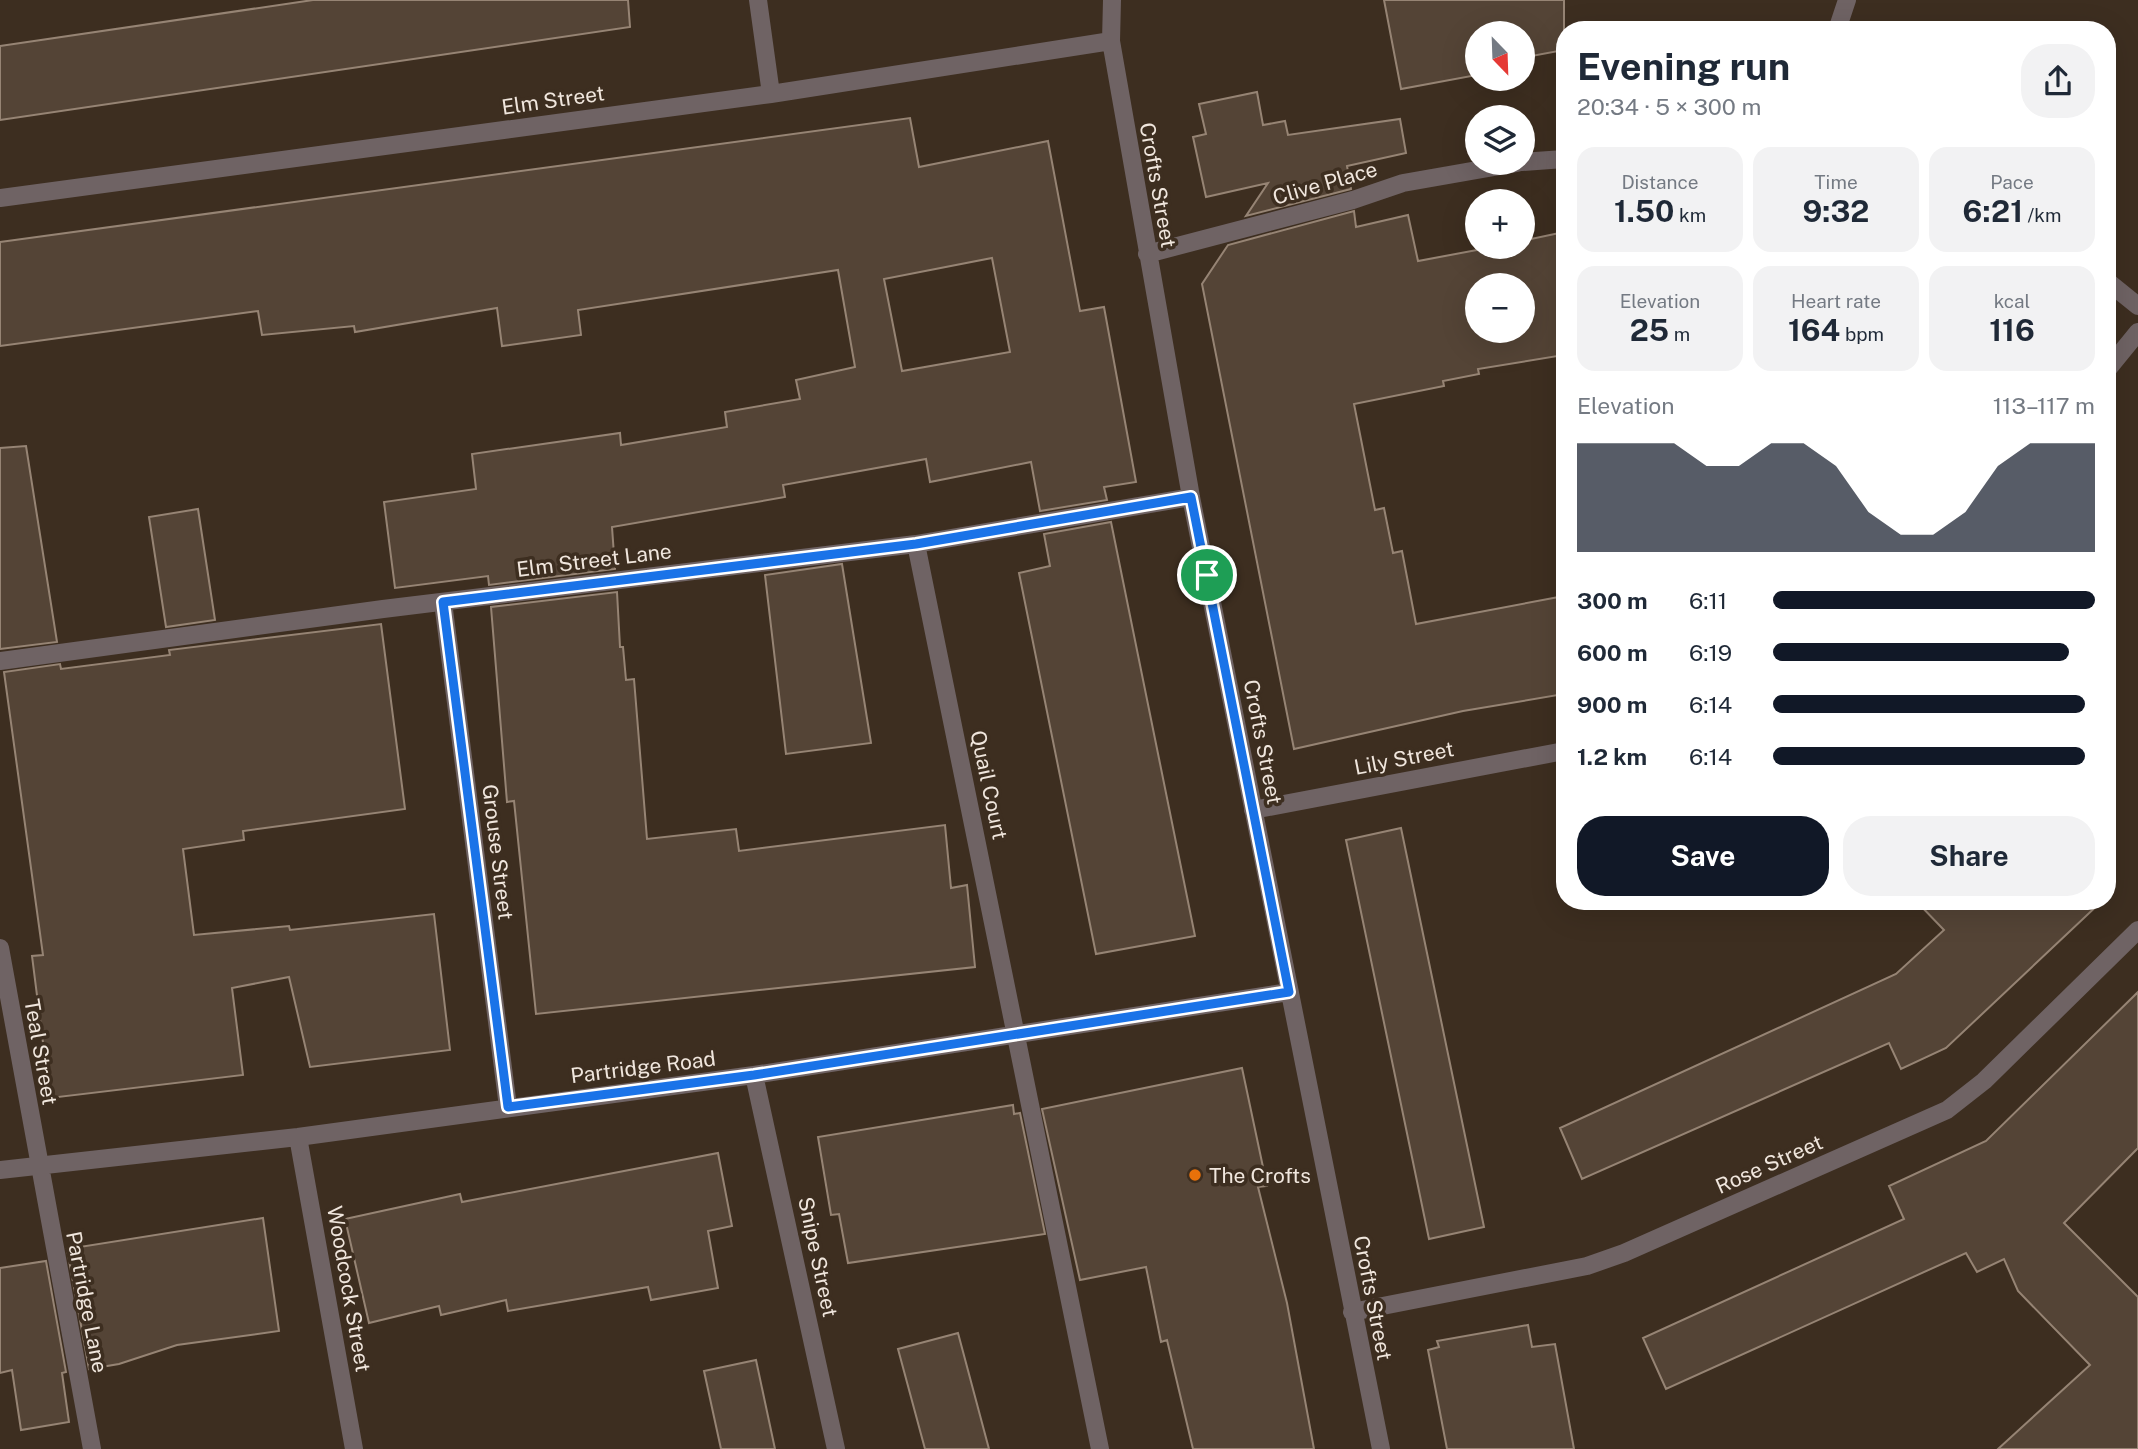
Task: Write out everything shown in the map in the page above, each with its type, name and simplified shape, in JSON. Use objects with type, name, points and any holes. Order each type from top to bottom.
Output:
[{"type":"street","points":[[758,0],[771,94]]},
{"type":"street","name":"Crofts Street","points":[[1112,0],[1111,41],[1191,497],[1381,1449]]},
{"type":"street","points":[[1841,21],[1847,0]]},
{"type":"street","name":"Elm Street","points":[[0,198],[771,94],[1111,41]]},
{"type":"street","points":[[1535,161],[1556,160]]},
{"type":"street","name":"Clive Place","points":[[1147,254],[1353,200],[1403,183],[1465,172]]},
{"type":"street","points":[[2116,288],[2138,306]]},
{"type":"street","points":[[2116,359],[2138,332]]},
{"type":"street","name":"Elm Street Lane","points":[[0,661],[443,602],[916,544],[1191,497]]},
{"type":"street","name":"Quail Court","points":[[916,544],[1100,1449]]},
{"type":"street","name":"Grouse Street","points":[[443,602],[508,1107]]},
{"type":"street","name":"Lily Street","points":[[1253,810],[1556,753]]},
{"type":"street","name":"Rose Street","points":[[1352,1312],[1599,1262],[1947,1110],[1983,1081],[2138,930]]},
{"type":"street","name":"Teal Street","points":[[0,948],[38,1164]]},
{"type":"street","name":"Partridge Road","points":[[0,1170],[298,1137],[754,1075],[1289,992]]},
{"type":"street","name":"Snipe Street","points":[[754,1075],[836,1449]]},
{"type":"street","name":"Woodcock Street","points":[[298,1137],[354,1449]]},
{"type":"street","name":"Partridge Lane","points":[[38,1164],[92,1449]]},
{"type":"building","points":[[313,0],[628,0],[630,27],[0,120],[0,46]]},
{"type":"building","points":[[1384,0],[1564,0],[1564,21],[1556,21],[1556,51],[1535,55],[1535,21],[1465,21],[1465,77],[1401,89]]},
{"type":"building","points":[[1257,92],[1263,125],[1285,121],[1288,135],[1400,119],[1406,153],[1347,166],[1351,189],[1246,216],[1268,183],[1206,197],[1193,137],[1206,134],[1199,104]]},
{"type":"building","points":[[910,118],[919,167],[1048,141],[1080,311],[1104,307],[1136,482],[1104,487],[1107,500],[1040,511],[1031,462],[930,482],[926,459],[783,485],[785,497],[612,527],[615,569],[489,585],[488,576],[395,588],[384,502],[476,489],[472,454],[620,433],[621,445],[727,427],[725,412],[800,399],[796,380],[855,367],[838,270],[578,310],[581,335],[502,346],[497,308],[355,332],[354,326],[262,335],[258,311],[0,346],[0,242]],"holes":[[[992,258],[1010,352],[902,371],[884,279]]]},
{"type":"building","points":[[1354,211],[1356,227],[1408,215],[1418,261],[1465,252],[1465,259],[1535,259],[1535,238],[1556,234],[1556,356],[1478,369],[1479,374],[1443,381],[1444,386],[1354,404],[1375,510],[1384,508],[1393,553],[1402,551],[1416,624],[1556,598],[1556,695],[1463,711],[1294,749],[1202,284],[1228,245]]},
{"type":"building","points":[[26,446],[57,642],[0,649],[0,448]]},
{"type":"building","points":[[198,509],[215,620],[166,627],[149,517]]},
{"type":"building","points":[[1111,522],[1195,936],[1096,954],[1019,573],[1050,566],[1044,534]]},
{"type":"building","points":[[842,564],[871,743],[786,754],[765,575]]},
{"type":"building","points":[[617,592],[620,647],[623,647],[626,680],[634,679],[647,839],[736,829],[739,851],[945,825],[951,888],[967,885],[975,967],[536,1014],[514,801],[507,802],[491,607]]},
{"type":"building","points":[[381,624],[405,809],[243,831],[244,840],[183,849],[194,935],[289,926],[290,930],[434,914],[450,1050],[310,1067],[289,977],[232,988],[243,1075],[50,1098],[32,956],[43,955],[4,672],[60,664],[61,669],[170,655],[169,650]]},
{"type":"building","points":[[1401,828],[1484,1227],[1429,1239],[1346,840]]},
{"type":"building","points":[[1925,910],[2092,910],[1946,1048],[1901,1069],[1889,1043],[1582,1179],[1560,1128],[1896,974],[1944,930]]},
{"type":"building","points":[[2138,992],[2138,1148],[2064,1223],[2138,1297],[2138,1449],[1998,1449],[2090,1365],[2018,1291],[2004,1259],[1977,1272],[1966,1253],[1666,1389],[1643,1338],[1904,1219],[1889,1186],[1986,1141]]},
{"type":"building","points":[[1242,1068],[1267,1186],[1258,1187],[1287,1303],[1314,1449],[1193,1449],[1167,1340],[1161,1342],[1146,1267],[1080,1280],[1042,1109]]},
{"type":"building","points":[[1013,1105],[1014,1114],[1020,1113],[1045,1234],[848,1263],[839,1214],[831,1215],[818,1137]]},
{"type":"building","points":[[718,1153],[732,1226],[708,1231],[718,1288],[651,1300],[648,1287],[508,1311],[506,1300],[441,1315],[439,1306],[369,1323],[345,1219],[460,1194],[462,1202]]},
{"type":"building","points":[[263,1218],[279,1331],[177,1345],[119,1364],[89,1369],[67,1249]]},
{"type":"building","points":[[46,1261],[66,1372],[62,1373],[69,1422],[21,1430],[12,1370],[0,1373],[0,1268]]},
{"type":"building","points":[[1528,1325],[1532,1347],[1555,1344],[1574,1449],[1447,1449],[1428,1350],[1439,1347],[1437,1341]]},
{"type":"building","points":[[958,1333],[989,1449],[925,1449],[898,1349]]},
{"type":"building","points":[[756,1360],[775,1449],[721,1449],[704,1371]]},
{"type":"place","name":"The Crofts","points":[[1195,1175]]},
{"type":"route","points":[[1191,497],[1207,575],[1289,992],[754,1075],[508,1107],[443,602],[916,544],[1191,497]]}]
